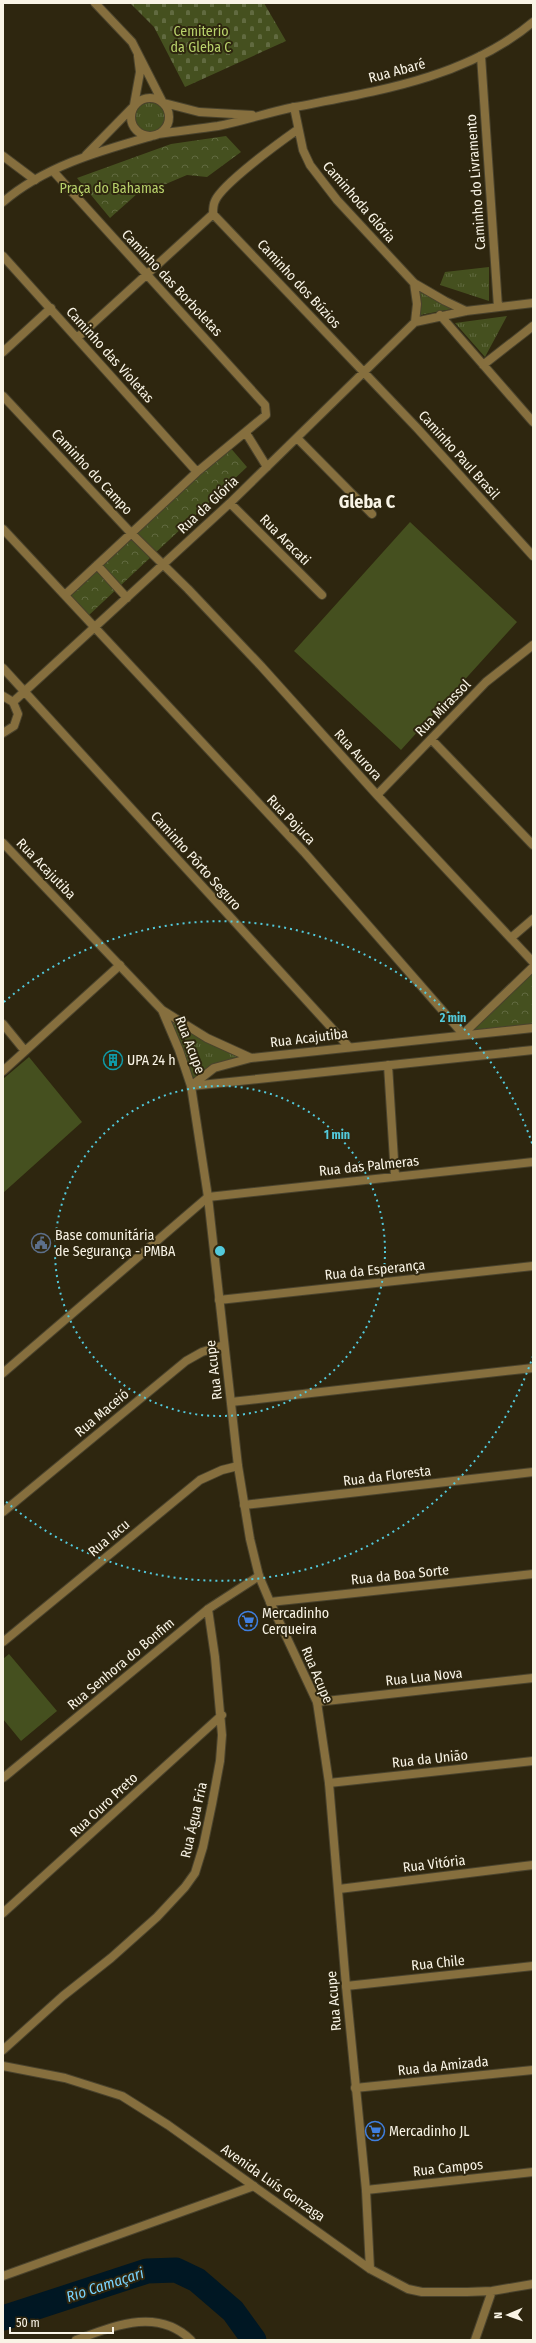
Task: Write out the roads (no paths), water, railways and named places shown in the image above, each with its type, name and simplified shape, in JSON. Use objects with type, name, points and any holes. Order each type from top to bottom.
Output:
[{"type":"street","points":[[95,3],[138,50],[167,108],[169,120],[163,130],[155,135],[143,134],[133,125],[131,116],[140,72],[138,50]]},
{"type":"street","name":"Rua Abaré","points":[[3,202],[35,180],[53,170],[85,156],[155,135],[220,126],[294,107],[395,87],[439,74],[481,56],[501,45],[533,22]]},
{"type":"street","name":"Caminho do Livramento","points":[[481,56],[498,307]]},
{"type":"street","points":[[134,106],[146,98],[154,98],[163,102]]},
{"type":"street","name":"Rua Abaré","points":[[163,102],[199,112],[256,116]]},
{"type":"street","name":"Rua Abaré","points":[[85,156],[134,106]]},
{"type":"street","name":"Caminhoda Glória","points":[[294,107],[297,130],[305,155],[322,181],[414,283],[445,301],[466,310]]},
{"type":"street","points":[[77,338],[148,275],[213,214],[214,202],[226,187],[272,147],[297,130]]},
{"type":"street","points":[[3,156],[35,180]]},
{"type":"street","name":"Caminho das Borboletas","points":[[53,170],[265,404],[266,415],[246,433]]},
{"type":"street","name":"Caminho dos Búzios","points":[[213,214],[365,372]]},
{"type":"street","name":"Caminho das Violetas","points":[[3,256],[197,472]]},
{"type":"street","points":[[414,283],[417,304],[415,322],[466,310],[533,303]]},
{"type":"street","points":[[3,352],[51,308]]},
{"type":"street","points":[[440,316],[533,422]]},
{"type":"street","name":"Rua da Glória","points":[[13,702],[230,503],[415,322]]},
{"type":"street","points":[[483,365],[533,326]]},
{"type":"street","name":"Caminho Paul Brasil","points":[[365,372],[533,556]]},
{"type":"street","name":"Caminho do Campo","points":[[3,396],[131,533],[164,564]]},
{"type":"street","points":[[65,595],[197,472],[246,433],[267,467]]},
{"type":"street","points":[[297,438],[372,514]]},
{"type":"street","name":"Rua Aracati","points":[[230,503],[322,595]]},
{"type":"street","name":"Rua Pojuca","points":[[3,529],[334,884],[463,1034]]},
{"type":"street","name":"Rua Aurora","points":[[164,564],[261,666],[377,795],[512,937],[533,962]]},
{"type":"street","points":[[97,565],[127,598]]},
{"type":"street","name":"Rua Mirassol","points":[[377,795],[486,682],[533,645]]},
{"type":"street","name":"Caminho Pôrto Seguro","points":[[3,668],[348,1047]]},
{"type":"street","points":[[3,696],[13,702],[17,707],[18,720],[9,730],[3,733]]},
{"type":"street","points":[[431,739],[533,845]]},
{"type":"street","name":"Rua Acajutiba","points":[[3,843],[162,1010],[207,1038],[250,1058],[463,1034],[533,1028]]},
{"type":"street","points":[[512,937],[533,919]]},
{"type":"street","points":[[3,1070],[120,965]]},
{"type":"street","points":[[463,1034],[533,967]]},
{"type":"street","name":"Rua Acupe","points":[[162,1010],[180,1050],[191,1086],[208,1197],[238,1466],[244,1505],[259,1576],[317,1702],[330,1783],[355,2088],[366,2190],[370,2269]]},
{"type":"street","points":[[3,1024],[25,1051]]},
{"type":"street","points":[[191,1086],[533,1050]]},
{"type":"street","points":[[191,1086],[214,1068],[250,1058]]},
{"type":"street","points":[[388,1065],[396,1176]]},
{"type":"street","name":"Rua das Palmeras","points":[[208,1197],[533,1162]]},
{"type":"street","points":[[4,1369],[208,1197]]},
{"type":"street","name":"Rua da Esperança","points":[[219,1300],[533,1266]]},
{"type":"street","name":"Rua Maceió","points":[[3,1512],[186,1361],[202,1352],[224,1345]]},
{"type":"street","points":[[231,1402],[533,1368]]},
{"type":"street","name":"Rua Iacu","points":[[3,1642],[200,1480],[222,1470],[238,1466]]},
{"type":"street","name":"Rua da Floresta","points":[[244,1505],[533,1472]]},
{"type":"street","name":"Rua da Boa Sorte","points":[[270,1602],[533,1574]]},
{"type":"street","name":"Rua Senhora do Bonfim","points":[[3,1778],[208,1609],[259,1576]]},
{"type":"street","name":"Rua Água Fria","points":[[3,2050],[62,1996],[110,1958],[185,1888],[194,1873],[206,1833],[220,1760],[222,1715],[208,1609]]},
{"type":"street","name":"Rua Lua Nova","points":[[317,1702],[533,1678]]},
{"type":"street","name":"Rua Ouro Preto","points":[[3,1913],[222,1715]]},
{"type":"street","name":"Rua da União","points":[[330,1783],[533,1761]]},
{"type":"street","name":"Rua Vitória","points":[[339,1889],[533,1865]]},
{"type":"street","name":"Rua Chile","points":[[346,1986],[533,1966]]},
{"type":"street","name":"Avenida Luís Gonzaga","points":[[3,2066],[65,2078],[122,2096],[168,2124],[370,2269],[395,2283],[422,2292],[492,2291],[533,2284]]},
{"type":"street","name":"Rua da Amizada","points":[[355,2088],[533,2070]]},
{"type":"street","name":"Rua Campos","points":[[366,2190],[533,2172]]},
{"type":"street","points":[[3,2276],[254,2186]]},
{"type":"street","points":[[475,2340],[492,2291]]},
{"type":"street","points":[[76,2340],[125,2323],[157,2322],[179,2330],[191,2340]]},
{"type":"waterway","name":"Rio Camaçari","points":[[3,2318],[147,2271],[176,2270],[197,2280],[233,2311],[254,2340]]},
{"type":"place","name":"UPA 24 h","points":[[113,1060]]},
{"type":"place","name":"Base comunitária de Segurança - PMBA","points":[[41,1243]]},
{"type":"place","name":"Mercadinho Cerqueira","points":[[248,1621]]},
{"type":"place","name":"Mercadinho JL","points":[[375,2131]]},
{"type":"district","name":"Gleba C","points":[[367,502]]},
{"type":"park label","name":"Cemiterio da Gleba C","points":[[201,40]]},
{"type":"park label","name":"Praça do Bahamas","points":[[112,188]]}]
